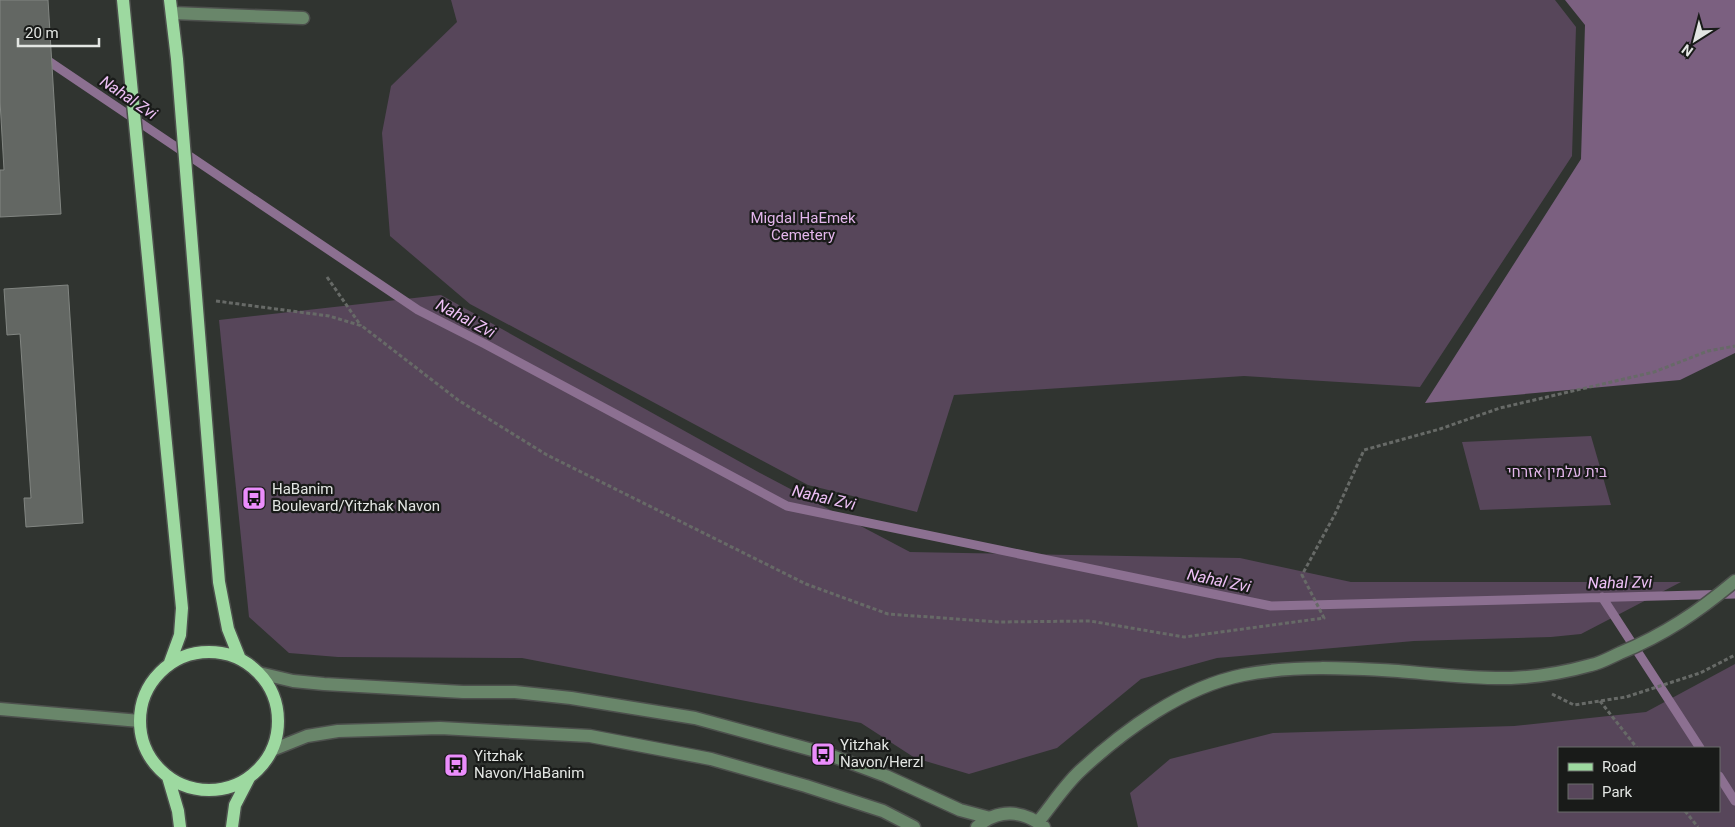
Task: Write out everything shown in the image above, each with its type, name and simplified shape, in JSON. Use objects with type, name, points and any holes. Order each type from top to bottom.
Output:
[{"type":"main road","points":[[123,0],[182,608],[180,635],[169,665]]},
{"type":"main road","points":[[171,6],[219,582],[228,629],[240,659]]},
{"type":"main road","points":[[232,827],[235,805],[250,778],[265,762],[272,750],[278,732],[278,711],[271,690],[258,673],[240,659],[224,653],[198,653],[183,657],[160,672],[147,690],[143,700],[140,721],[143,742],[147,752],[160,770],[168,777],[188,787],[210,791],[231,787],[250,778]]},
{"type":"main road","points":[[168,777],[178,811],[180,827]]},
{"type":"street","points":[[171,6],[303,18]]},
{"type":"street","points":[[977,827],[990,818],[1003,814],[1018,814],[1032,818],[1041,825],[1079,772],[1125,734],[1159,710],[1188,694],[1216,683],[1242,675],[1313,668],[1363,669],[1469,677],[1512,678],[1593,665],[1678,625],[1707,605],[1735,581]]},
{"type":"street","points":[[258,673],[293,681],[324,684],[463,692],[516,692],[571,698],[695,718],[827,754],[886,776],[960,810],[990,818]]},
{"type":"street","points":[[0,709],[140,721]]},
{"type":"street","points":[[272,750],[307,736],[338,731],[440,728],[590,736],[720,761],[883,811],[914,827]]},
{"type":"path","points":[[327,277],[362,326],[458,400],[547,455],[806,584],[888,614],[998,622],[1090,621],[1184,637],[1324,618],[1302,575],[1335,514],[1364,450],[1440,429],[1500,408],[1654,372],[1708,351],[1735,346]]},
{"type":"path","points":[[196,298],[328,316],[362,326]]},
{"type":"path","points":[[1550,693],[1574,705],[1626,697],[1700,673],[1735,655]]},
{"type":"path","points":[[1600,701],[1636,747]]},
{"type":"path","points":[[1686,812],[1698,827]]},
{"type":"green space","name":"Migdal HaEmek Cemetery","points":[[451,0],[1555,0],[1576,27],[1572,156],[1420,387],[1244,376],[954,395],[917,512],[808,485],[470,304],[390,236],[382,133],[391,86],[457,22]]},
{"type":"green space","points":[[441,295],[760,473],[910,552],[1240,558],[1351,582],[1681,582],[1581,634],[1551,637],[1414,641],[1217,658],[1141,679],[1057,748],[969,774],[915,758],[861,723],[522,658],[338,657],[289,653],[249,617],[219,320]]},
{"type":"green space","name":"בית עלמין אזרחי","points":[[1591,436],[1611,505],[1480,510],[1462,442]]},
{"type":"green space","points":[[1735,664],[1735,827],[1138,827],[1130,793],[1170,759],[1273,733],[1514,726],[1646,712]]},
{"type":"shaded area","points":[[1565,0],[1735,0],[1735,353],[1680,380],[1425,403],[1581,159],[1585,25]]},
{"type":"building","points":[[0,0],[48,0],[61,214],[0,217],[0,170],[4,170],[0,101]]},
{"type":"building","points":[[68,285],[83,523],[26,527],[24,498],[31,498],[20,334],[7,335],[4,289]]},
{"type":"waterway","name":"Nahal Zvi","points":[[44,58],[418,310],[787,506],[1271,606],[1735,594]]},
{"type":"waterway","points":[[1602,597],[1699,747]]},
{"type":"waterway","points":[[1720,778],[1735,801]]},
{"type":"place","name":"HaBanim Boulevard/Yitzhak Navon","points":[[254,498]]},
{"type":"place","name":"Yitzhak Navon/Herzl","points":[[823,754]]},
{"type":"place","name":"Yitzhak Navon/HaBanim","points":[[456,765]]}]
